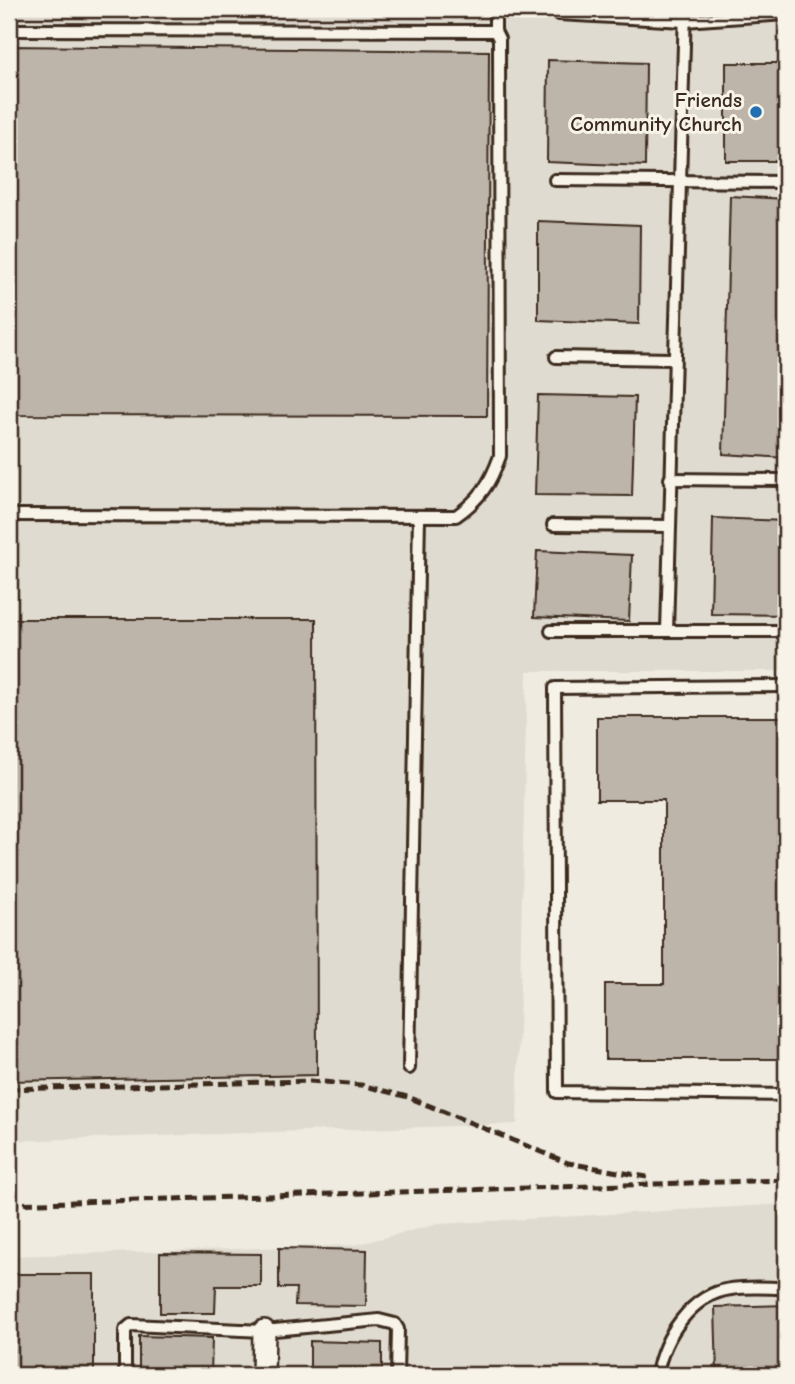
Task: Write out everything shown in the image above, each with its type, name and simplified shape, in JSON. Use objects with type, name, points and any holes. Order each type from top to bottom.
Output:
[{"type":"street","points":[[263,1375],[264,1331]]},
{"type":"lane","points":[[9,515],[456,516],[474,503],[489,487],[500,456],[499,39],[495,31],[495,9]]},
{"type":"lane","points":[[667,631],[685,9]]},
{"type":"lane","points":[[559,14],[684,21],[786,14]]},
{"type":"lane","points":[[9,30],[495,31]]},
{"type":"lane","points":[[555,180],[786,182]]},
{"type":"lane","points":[[556,357],[673,359]]},
{"type":"lane","points":[[670,479],[786,480]]},
{"type":"lane","points":[[409,1068],[419,516]]},
{"type":"lane","points":[[554,525],[669,526]]},
{"type":"lane","points":[[551,631],[786,631]]},
{"type":"lane","points":[[786,687],[555,688],[555,702],[557,1092],[786,1095]]},
{"type":"lane","points":[[657,1375],[659,1362],[678,1323],[704,1297],[730,1289],[786,1288]]},
{"type":"lane","points":[[125,1375],[125,1330],[131,1325],[264,1331],[379,1320],[395,1324],[398,1329],[397,1375]]},
{"type":"shaded area","points":[[9,9],[786,9],[786,671],[527,671],[517,1124],[9,1141]]},
{"type":"shaded area","points":[[786,1204],[786,1375],[9,1375],[9,1256],[355,1245],[438,1224]]},
{"type":"building","points":[[9,46],[489,51],[487,416],[9,415]]},
{"type":"building","points":[[548,60],[646,63],[645,166],[547,162]]},
{"type":"building","name":"Friends Community Church","points":[[726,63],[786,63],[786,161],[726,161]]},
{"type":"building","points":[[730,196],[786,199],[786,458],[723,454]]},
{"type":"building","points":[[538,221],[640,225],[639,324],[538,320]]},
{"type":"building","points":[[538,395],[635,397],[632,496],[535,495]]},
{"type":"building","points":[[713,518],[786,521],[786,615],[711,614]]},
{"type":"building","points":[[537,551],[632,555],[629,621],[534,617]]},
{"type":"building","points":[[9,619],[316,619],[317,1075],[9,1081]]},
{"type":"building","points":[[597,717],[786,717],[786,1059],[605,1059],[605,984],[664,984],[664,800],[597,800]]},
{"type":"building","points":[[279,1248],[367,1250],[366,1306],[295,1305],[296,1288],[279,1288]]},
{"type":"building","points":[[160,1253],[261,1254],[261,1286],[216,1286],[215,1313],[160,1313]]},
{"type":"building","points":[[9,1274],[94,1274],[94,1375],[9,1375]]},
{"type":"building","points":[[786,1305],[786,1375],[717,1375],[715,1307]]},
{"type":"building","points":[[139,1336],[212,1338],[211,1375],[139,1375]]},
{"type":"building","points":[[310,1341],[382,1343],[382,1375],[310,1375]]},
{"type":"railway","points":[[9,1089],[310,1081],[361,1085],[408,1097],[568,1163],[647,1177]]},
{"type":"railway","points":[[9,1204],[786,1180]]},
{"type":"place","name":"Friends Community Church","points":[[756,112]]}]
